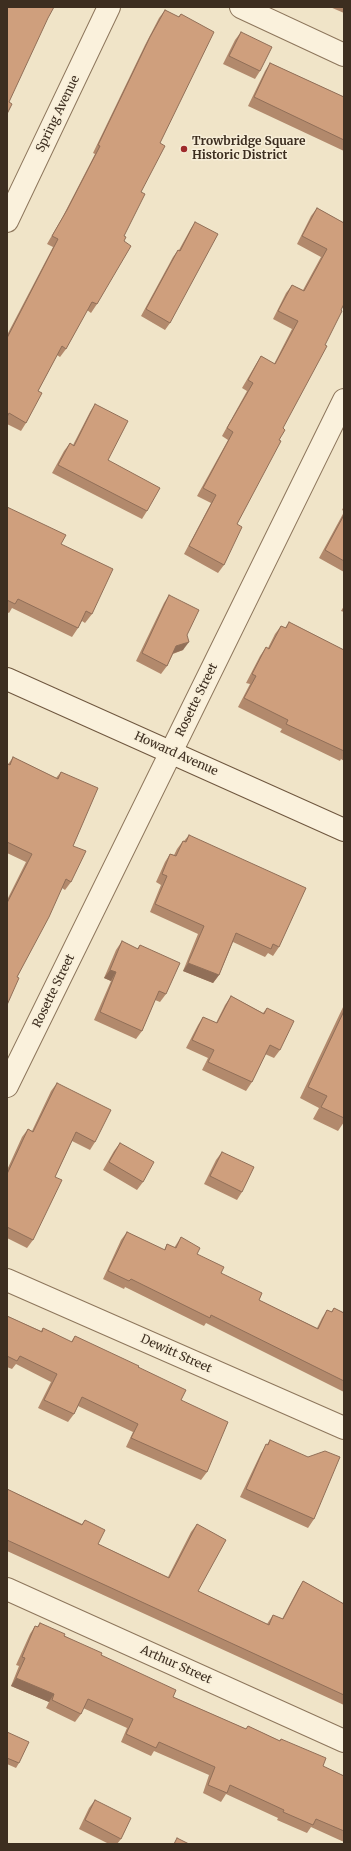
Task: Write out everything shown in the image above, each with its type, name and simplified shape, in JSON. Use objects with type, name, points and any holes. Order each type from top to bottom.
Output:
[{"type":"street","name":"Spring Avenue","points":[[7,221],[109,7]]},
{"type":"street","points":[[241,7],[344,55]]},
{"type":"street","name":"Rosette Street","points":[[7,1086],[344,400]]},
{"type":"street","name":"Howard Avenue","points":[[7,679],[172,751],[344,830]]},
{"type":"street","name":"Dewitt Street","points":[[7,1280],[344,1428]]},
{"type":"street","name":"Arthur Street","points":[[7,1589],[344,1741]]},
{"type":"building","points":[[7,7],[54,7],[9,102],[12,104],[7,114]]},
{"type":"building","points":[[165,10],[179,17],[181,14],[214,32],[160,143],[165,146],[141,192],[145,194],[124,236],[126,237],[124,241],[131,246],[97,304],[92,302],[66,349],[62,346],[38,391],[42,393],[26,423],[9,413],[7,417],[7,338],[58,239],[52,236],[100,146],[98,145],[150,37]]},
{"type":"building","points":[[241,32],[272,47],[260,71],[229,56]]},
{"type":"building","points":[[270,63],[344,97],[344,140],[254,97]]},
{"type":"building","points":[[317,208],[344,223],[344,304],[325,345],[327,346],[283,428],[285,430],[279,440],[281,441],[237,524],[242,527],[224,565],[189,546],[216,495],[203,488],[233,432],[227,428],[253,383],[248,380],[261,356],[275,364],[298,321],[278,311],[292,285],[304,291],[327,249],[302,236]]},
{"type":"building","points":[[195,222],[218,234],[170,323],[146,309]]},
{"type":"building","points":[[95,404],[128,421],[108,460],[160,488],[147,511],[58,465],[70,443],[74,446]]},
{"type":"building","points":[[7,507],[66,535],[61,544],[113,569],[92,614],[86,611],[78,628],[18,599],[15,604],[7,600]]},
{"type":"building","points":[[344,515],[344,561],[325,550]]},
{"type":"building","points":[[169,595],[199,610],[187,635],[189,642],[176,646],[167,666],[142,653]]},
{"type":"building","points":[[289,622],[344,650],[344,751],[286,724],[288,720],[244,698],[256,676],[252,674],[266,647],[269,649],[281,626],[286,628]]},
{"type":"building","points":[[13,757],[58,779],[61,772],[98,788],[73,846],[86,851],[71,882],[66,879],[49,917],[17,977],[19,978],[7,1005],[7,903],[32,854],[7,842],[7,766],[8,764],[10,765]]},
{"type":"building","points":[[189,835],[306,888],[279,947],[273,944],[271,949],[236,933],[219,975],[188,963],[204,926],[155,904],[167,876],[162,874],[170,854],[176,856],[183,841],[186,842]]},
{"type":"building","points":[[122,941],[138,949],[140,945],[180,963],[166,994],[159,991],[142,1031],[100,1012],[116,972],[110,970]]},
{"type":"building","points":[[231,996],[264,1014],[267,1008],[294,1021],[280,1050],[270,1045],[252,1082],[208,1062],[214,1050],[192,1040],[203,1017],[217,1023]]},
{"type":"building","points":[[344,1011],[344,1118],[321,1107],[327,1096],[308,1087]]},
{"type":"building","points":[[57,1083],[111,1110],[95,1142],[76,1132],[55,1177],[62,1180],[33,1240],[7,1227],[7,1174],[28,1129],[33,1132]]},
{"type":"building","points":[[120,1143],[154,1162],[143,1182],[109,1162]]},
{"type":"building","points":[[222,1152],[254,1167],[242,1192],[210,1176]]},
{"type":"building","points":[[127,1232],[165,1250],[167,1244],[176,1248],[181,1237],[200,1248],[197,1254],[224,1267],[221,1273],[262,1293],[259,1300],[318,1329],[327,1310],[332,1312],[334,1308],[344,1313],[344,1381],[211,1315],[210,1318],[131,1279],[129,1281],[108,1271]]},
{"type":"building","points":[[7,1316],[42,1332],[43,1328],[72,1342],[75,1336],[139,1366],[138,1367],[186,1390],[181,1400],[228,1422],[207,1472],[131,1438],[138,1424],[82,1397],[74,1414],[44,1400],[57,1374],[20,1356],[17,1361],[7,1356]]},
{"type":"building","points":[[270,1440],[308,1457],[325,1451],[340,1457],[314,1519],[246,1489],[266,1444],[268,1445]]},
{"type":"building","points":[[7,1489],[82,1525],[85,1520],[105,1530],[98,1544],[169,1578],[197,1524],[226,1540],[198,1591],[269,1625],[273,1615],[283,1619],[303,1581],[344,1604],[344,1695],[7,1540]]},
{"type":"building","points":[[40,1623],[65,1634],[64,1636],[102,1653],[101,1655],[176,1690],[173,1697],[246,1729],[248,1726],[280,1741],[281,1739],[326,1758],[323,1766],[344,1776],[344,1831],[316,1819],[313,1825],[283,1812],[284,1810],[230,1785],[227,1793],[208,1785],[215,1767],[159,1742],[156,1748],[126,1734],[133,1719],[88,1699],[81,1714],[52,1700],[54,1694],[16,1678],[25,1658],[22,1657],[35,1626],[38,1627]]},
{"type":"building","points":[[7,1732],[29,1742],[19,1763],[7,1758]]},
{"type":"building","points":[[95,1800],[131,1818],[121,1839],[85,1820]]},
{"type":"building","points":[[177,1838],[189,1844],[174,1844]]},
{"type":"place","name":"Trowbridge Square Historic District","points":[[184,149]]}]
